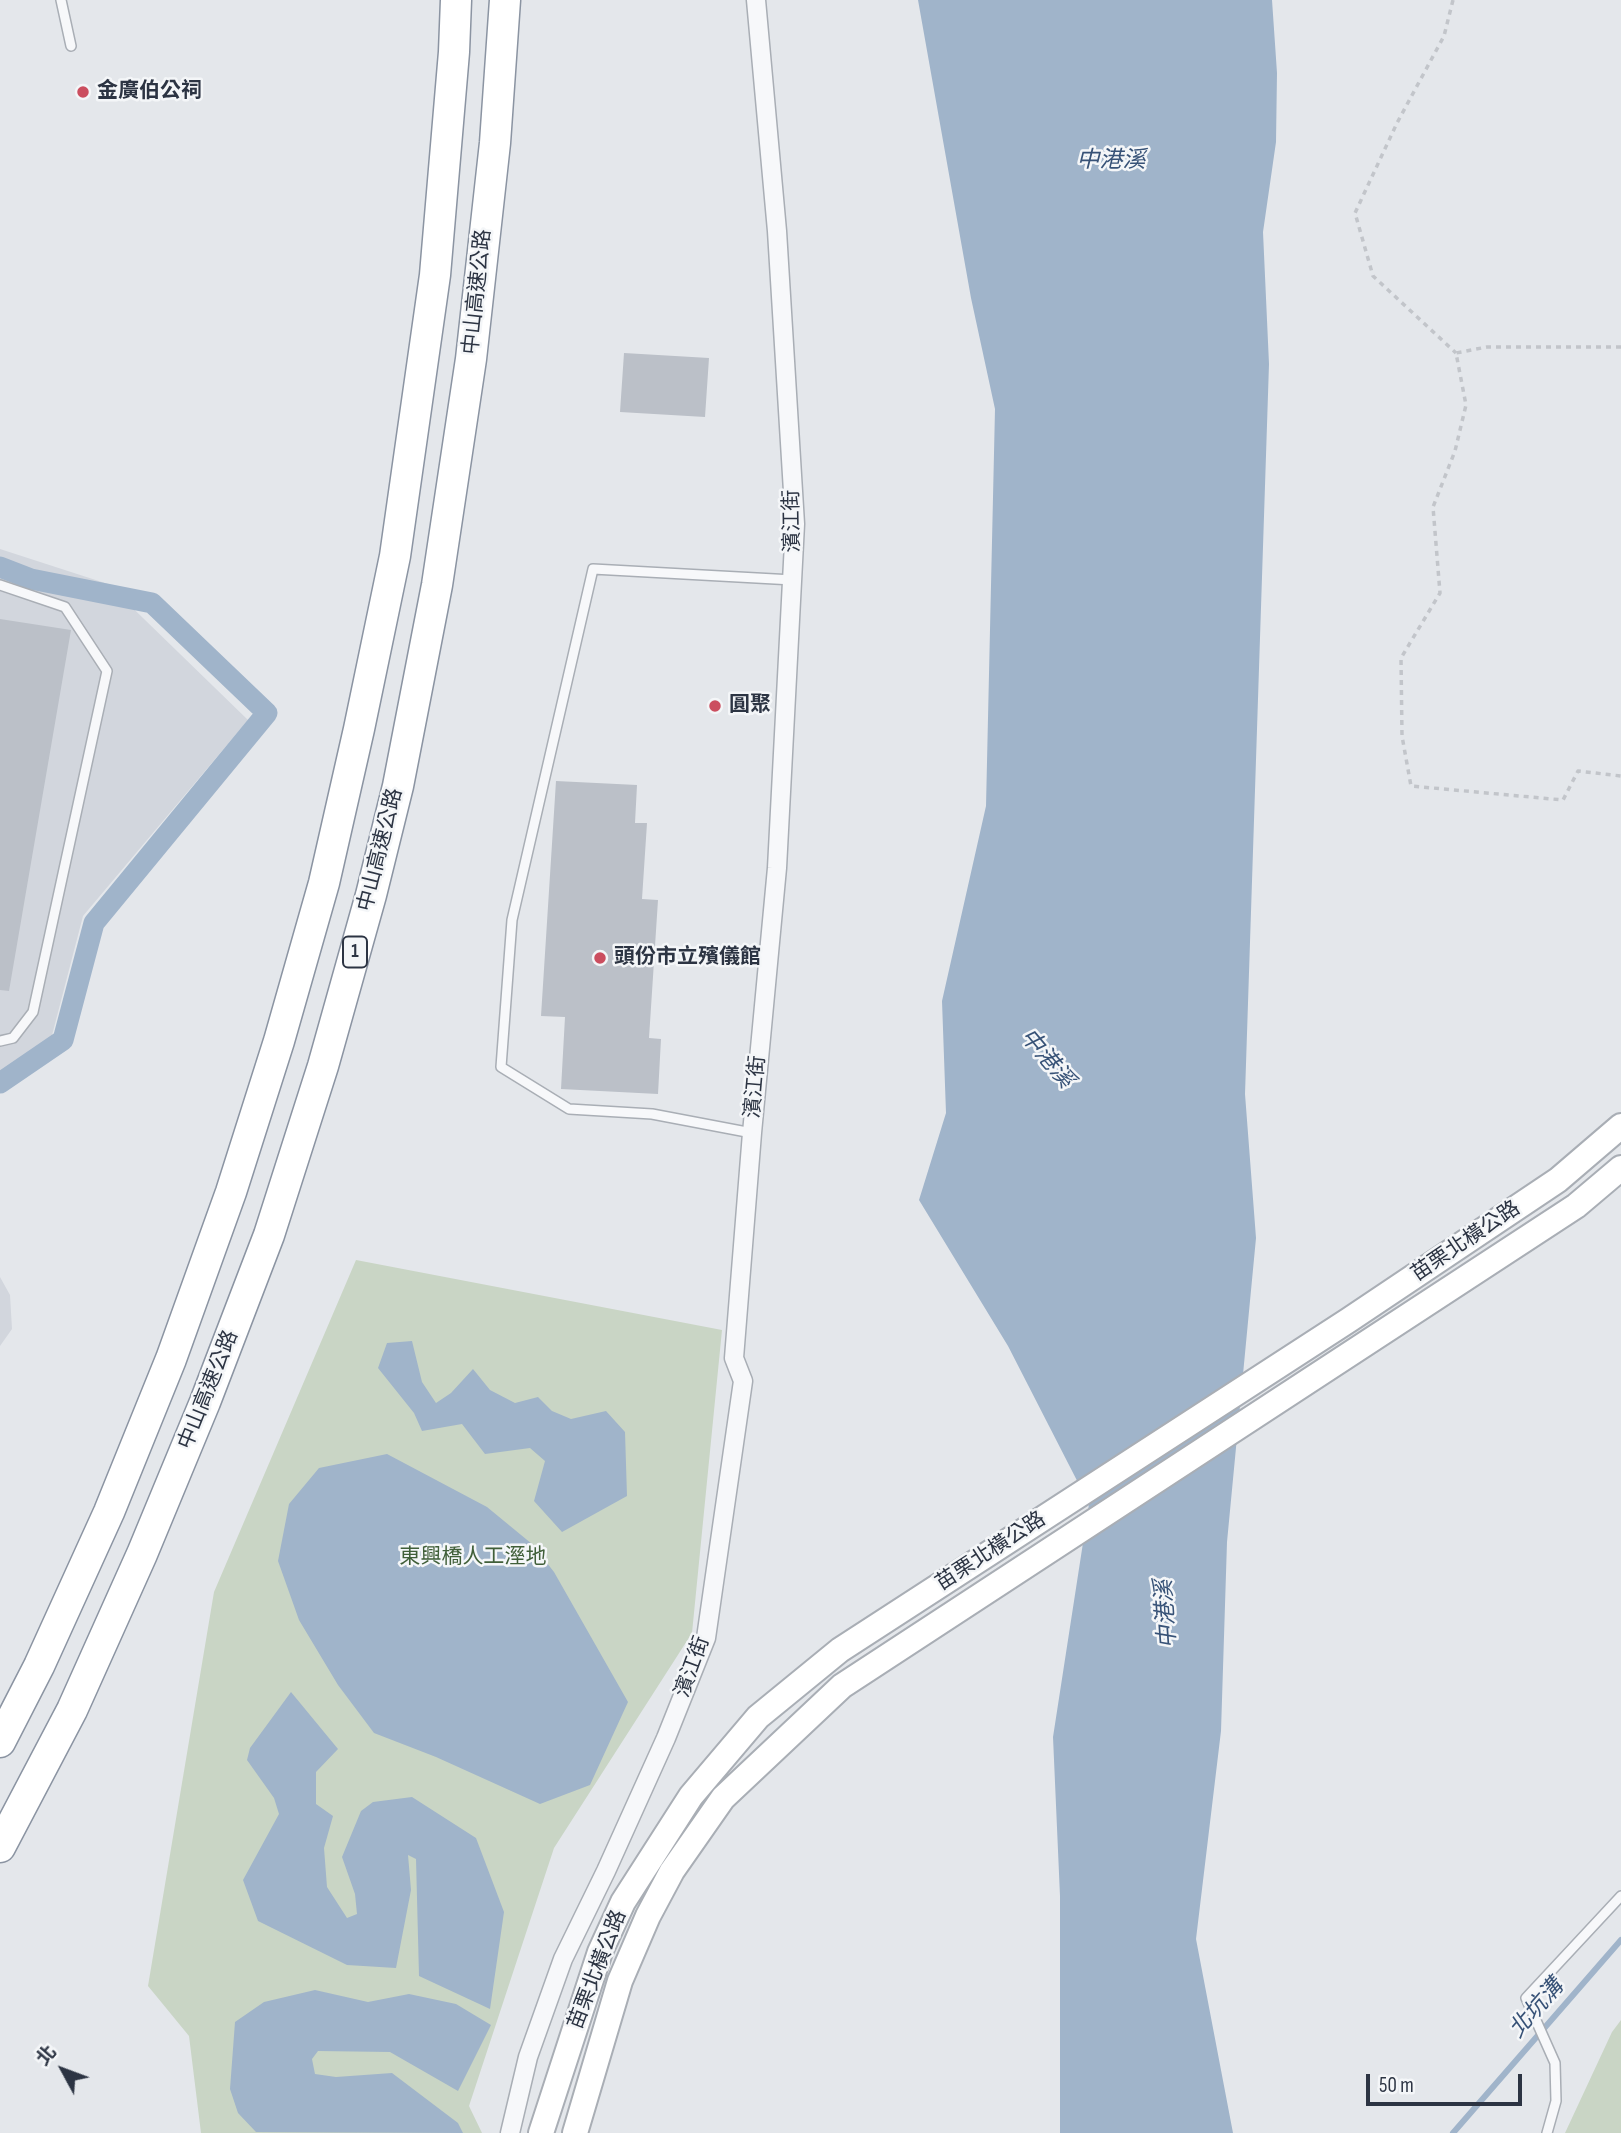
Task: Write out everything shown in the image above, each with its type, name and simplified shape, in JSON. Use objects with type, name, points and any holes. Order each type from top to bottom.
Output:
[{"type":"highway","points":[[0,1742],[39,1666],[108,1512],[171,1359],[231,1192],[324,883],[395,556],[435,275],[456,0]]},
{"type":"highway","name":"中山高速公路","points":[[0,1847],[72,1710],[142,1554],[210,1389],[269,1235],[323,1066],[371,895],[398,786],[439,571],[471,359],[495,143],[505,0]]},
{"type":"main road","name":"苗栗北橫公路","points":[[541,2133],[600,1952],[624,1902],[691,1797],[758,1717],[840,1650],[1372,1305],[1558,1180],[1621,1126]]},
{"type":"main road","name":"苗栗北橫公路","points":[[575,2133],[620,1981],[648,1916],[672,1871],[723,1798],[842,1686],[1576,1206],[1621,1168]]},
{"type":"street","name":"濱江街","points":[[510,2133],[528,2057],[563,1959],[666,1738],[706,1638],[743,1381],[734,1358],[777,868],[795,524],[777,231],[756,0]]},
{"type":"lane","points":[[61,0],[72,46]]},
{"type":"lane","points":[[752,1133],[652,1114],[569,1109],[501,1067],[512,920],[593,569],[793,580]]},
{"type":"lane","points":[[0,584],[65,607],[107,671],[33,1012],[13,1038],[0,1041]]},
{"type":"lane","points":[[1547,2133],[1556,2101],[1555,2063],[1526,1998],[1621,1896]]},
{"type":"path","points":[[1453,0],[1444,36],[1397,123],[1355,213],[1373,276],[1456,353],[1466,405],[1455,451],[1433,507],[1440,593],[1401,658],[1402,736],[1410,786],[1563,800],[1578,771],[1621,776]]},
{"type":"path","points":[[1456,353],[1488,347],[1621,347]]},
{"type":"shaded area","points":[[0,549],[108,584],[248,720],[83,916],[50,1043],[0,1071]]},
{"type":"shaded area","points":[[0,1277],[10,1295],[12,1329],[0,1346]]},
{"type":"green space","name":"東興橋人工溼地","points":[[356,1260],[722,1330],[692,1633],[554,1848],[469,2106],[482,2133],[201,2133],[189,2036],[148,1986],[214,1592]]},
{"type":"green space","points":[[1621,2020],[1621,2133],[1565,2133],[1612,2032]]},
{"type":"water","name":"中港溪","points":[[918,0],[1272,0],[1277,73],[1276,142],[1263,232],[1269,364],[1245,1094],[1256,1238],[1227,1542],[1221,1731],[1196,1939],[1233,2133],[1060,2133],[1060,1896],[1053,1737],[1089,1504],[1008,1346],[919,1200],[946,1113],[942,1001],[986,806],[995,409],[971,298]]},
{"type":"water","points":[[412,1341],[422,1382],[436,1403],[451,1393],[473,1369],[490,1390],[515,1403],[538,1397],[552,1411],[571,1419],[606,1411],[625,1432],[627,1496],[562,1532],[534,1501],[545,1461],[530,1448],[485,1454],[462,1424],[422,1431],[414,1413],[378,1368],[387,1343]]},
{"type":"water","points":[[387,1454],[487,1507],[532,1544],[554,1572],[628,1702],[590,1785],[540,1804],[436,1757],[374,1733],[338,1685],[299,1620],[278,1561],[289,1504],[319,1468]]},
{"type":"water","points":[[291,1692],[338,1749],[316,1772],[316,1804],[333,1816],[324,1848],[327,1887],[347,1918],[357,1914],[355,1894],[342,1857],[361,1811],[373,1802],[412,1797],[476,1838],[504,1912],[490,2009],[419,1976],[416,1859],[408,1855],[411,1890],[396,1968],[347,1965],[258,1921],[243,1880],[279,1814],[274,1798],[247,1760],[250,1748]]},
{"type":"water","points":[[315,1990],[368,2002],[409,1994],[456,2004],[491,2025],[458,2091],[390,2052],[318,2051],[312,2059],[315,2074],[336,2077],[392,2073],[458,2123],[463,2133],[256,2132],[238,2113],[230,2089],[235,2022],[264,2002]]},
{"type":"building","points":[[624,353],[709,358],[705,417],[620,412]]},
{"type":"building","points":[[0,619],[71,630],[9,991],[0,990]]},
{"type":"building","name":"頭份市立殯儀館","points":[[556,781],[637,785],[635,823],[647,823],[642,899],[658,900],[649,1038],[661,1039],[658,1094],[561,1089],[565,1017],[541,1016]]},
{"type":"waterway","points":[[0,567],[31,579],[152,603],[267,713],[94,923],[63,1040],[0,1083]]},
{"type":"waterway","name":"北坑溝","points":[[1453,2133],[1621,1940]]},
{"type":"place","name":"金廣伯公祠","points":[[83,92]]},
{"type":"place","name":"圓聚","points":[[715,706]]},
{"type":"place","name":"頭份市立殯儀館","points":[[600,958]]}]
